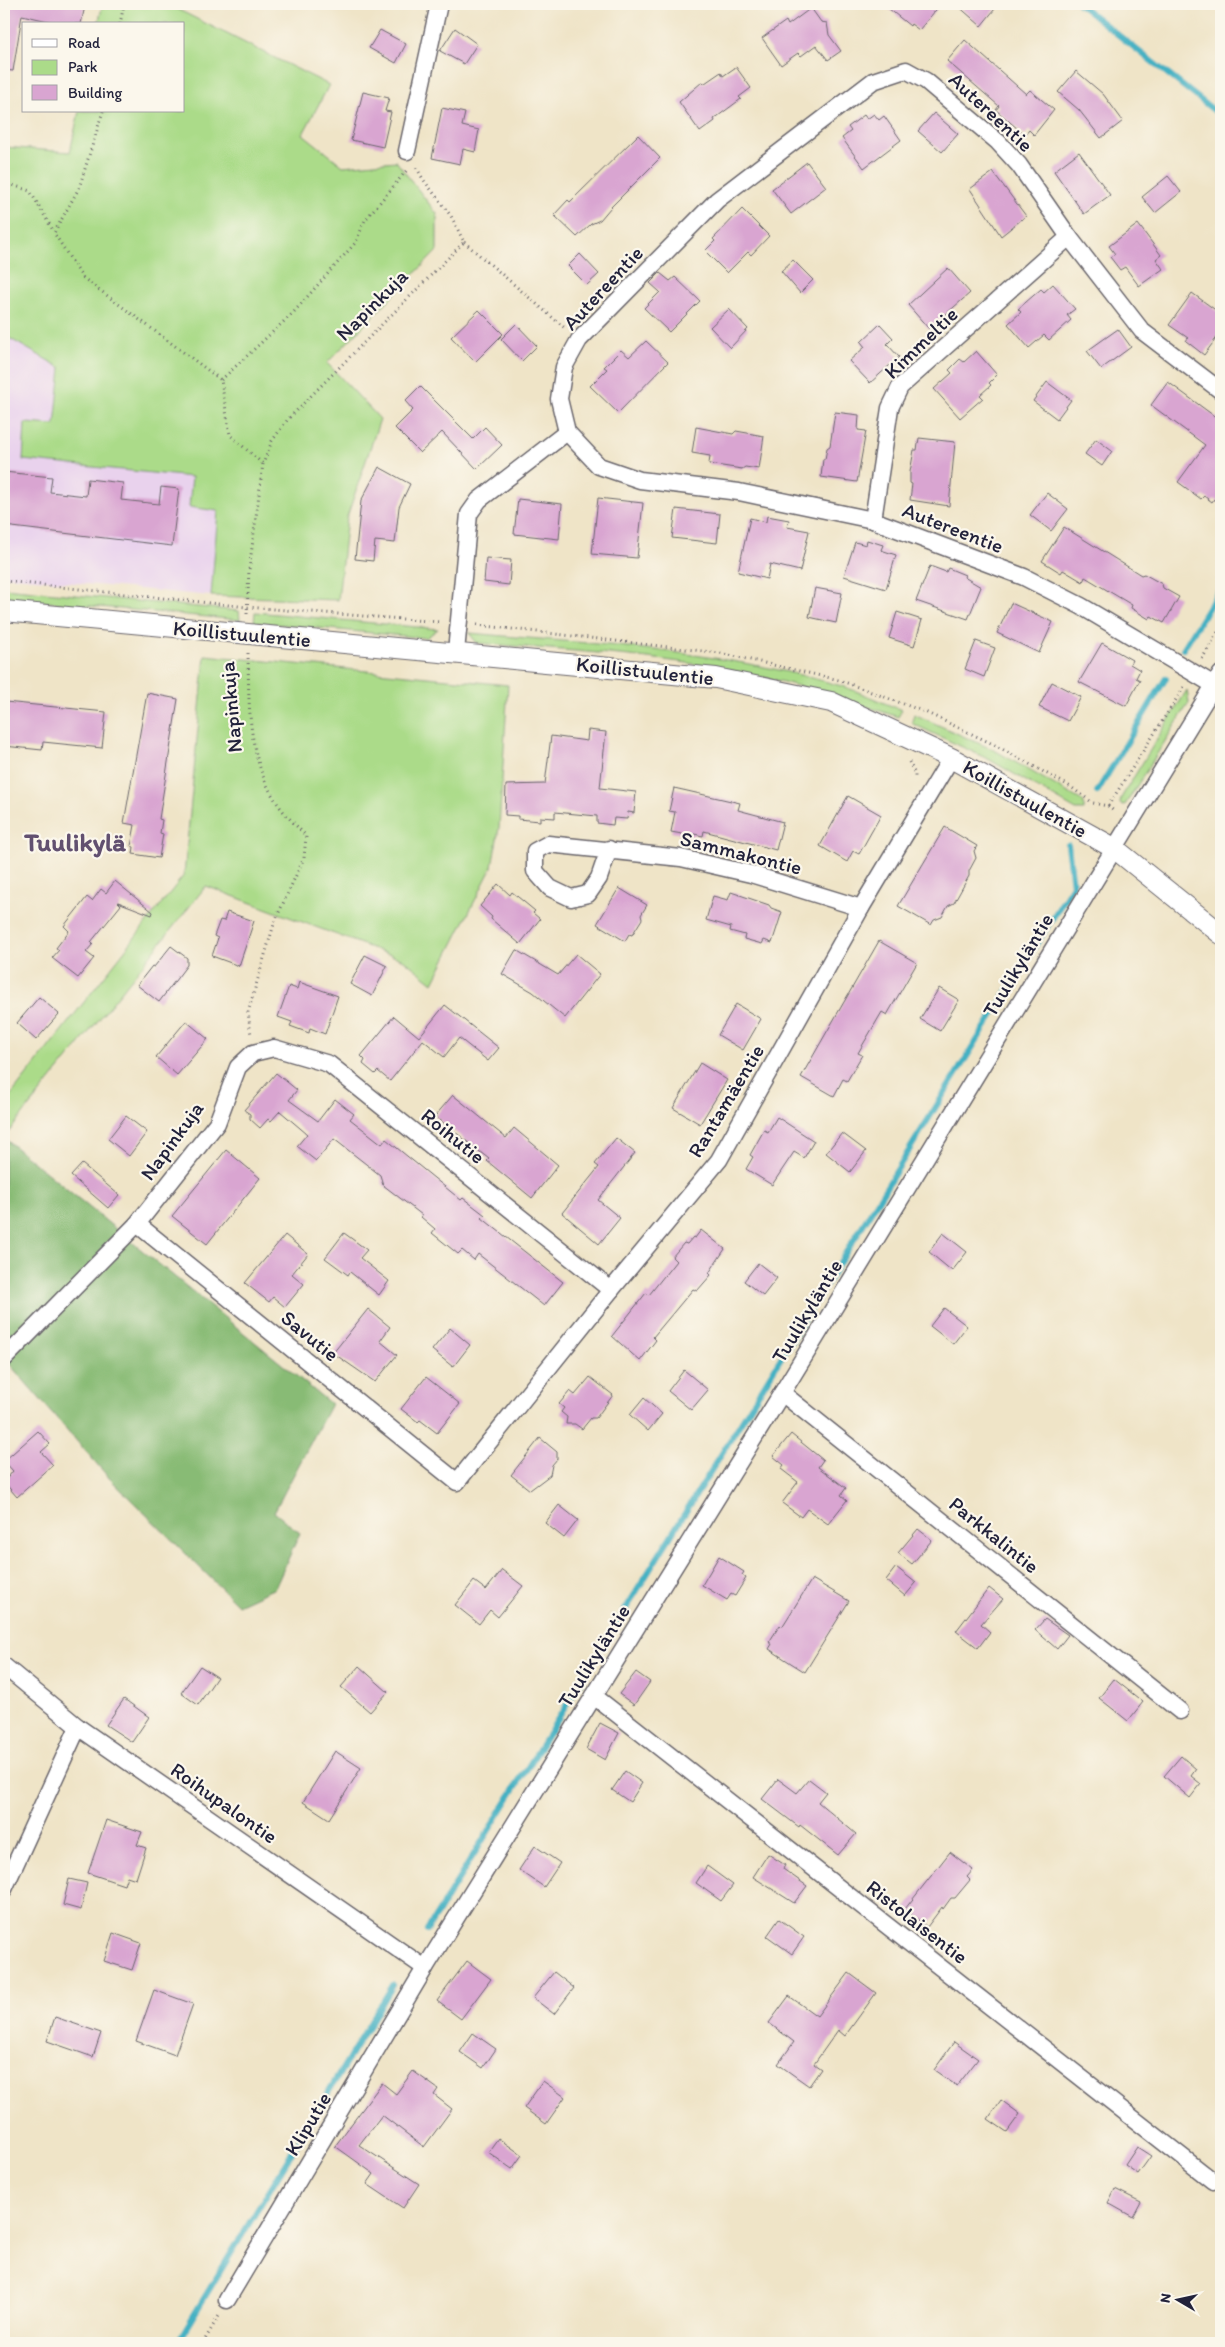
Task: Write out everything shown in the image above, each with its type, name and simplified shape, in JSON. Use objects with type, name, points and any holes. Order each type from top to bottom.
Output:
[{"type":"street","points":[[410,156],[439,4]]},
{"type":"street","name":"Autereentie","points":[[1218,679],[1193,673],[1081,606],[1024,577],[873,520],[739,492],[640,480],[599,466],[567,432],[559,399],[564,368],[579,340],[717,200],[873,81],[906,70],[926,81],[998,142],[1019,165],[1069,237],[1142,331],[1221,391]]},
{"type":"street","name":"Kimmeltie","points":[[873,520],[890,408],[900,387],[1069,237]]},
{"type":"street","points":[[456,652],[469,514],[479,500],[567,432]]},
{"type":"street","name":"Koillistuulentie","points":[[4,611],[247,635],[456,652],[716,678],[831,702],[950,758],[1114,848],[1221,934]]},
{"type":"street","name":"Tuulikyläntie","points":[[425,1968],[782,1393],[1218,679]]},
{"type":"street","name":"Rantamäentie","points":[[457,1482],[611,1290],[719,1160],[861,908],[950,758]]},
{"type":"street","name":"Sammakontie","points":[[609,849],[599,878],[588,894],[571,898],[550,888],[535,870],[535,851],[548,844],[609,849],[681,858],[751,874],[861,908]]},
{"type":"street","name":"Roihutie","points":[[253,1053],[274,1048],[329,1064],[611,1290]]},
{"type":"street","name":"Napinkuja","points":[[4,1359],[137,1224],[217,1123],[238,1067],[253,1053]]},
{"type":"street","name":"Savutie","points":[[137,1224],[457,1482]]},
{"type":"street","name":"Parkkalintie","points":[[782,1393],[1180,1711]]},
{"type":"street","name":"Roihupalontie","points":[[4,1666],[78,1727],[425,1968]]},
{"type":"street","name":"Ristolaisentie","points":[[594,1696],[1213,2181]]},
{"type":"street","points":[[4,1889],[78,1727]]},
{"type":"street","name":"Kliputie","points":[[227,2300],[425,1968]]},
{"type":"path","points":[[120,22],[124,4]]},
{"type":"path","points":[[54,233],[79,188],[103,112]]},
{"type":"path","points":[[221,380],[293,313],[356,242],[365,220],[410,156],[422,179],[451,216],[464,242],[579,340]]},
{"type":"path","points":[[4,182],[30,191],[82,277],[221,380],[230,435],[262,464]]},
{"type":"path","name":"Napinkuja","points":[[253,1053],[248,1012],[275,921],[304,858],[306,836],[274,798],[254,754],[248,700],[247,635],[249,570],[262,464],[272,441],[288,419],[464,242]]},
{"type":"path","points":[[1108,806],[1221,627]]},
{"type":"path","points":[[910,707],[894,750],[910,763],[915,774],[916,787]]},
{"type":"path","points":[[203,2343],[227,2300]]},
{"type":"shaded area","points":[[4,337],[9,338],[118,401],[221,476],[211,596],[4,576]]},
{"type":"green space","points":[[103,4],[167,4],[329,85],[303,134],[343,166],[396,161],[437,214],[437,251],[327,363],[380,419],[347,517],[338,600],[211,596],[218,511],[189,507],[192,477],[23,460],[25,423],[55,425],[61,368],[9,338],[4,337],[4,147],[70,152],[79,112],[185,112],[185,22],[98,22]]},
{"type":"green space","points":[[4,588],[239,611],[240,620],[4,598]]},
{"type":"green space","points":[[255,612],[438,629],[426,638],[254,622]]},
{"type":"green space","points":[[469,633],[655,650],[747,664],[793,673],[838,685],[902,710],[898,717],[803,687],[712,667],[612,654],[477,643]]},
{"type":"green space","points":[[205,655],[508,685],[499,828],[492,867],[433,983],[404,960],[206,886],[4,1138],[4,1104],[184,875]]},
{"type":"green space","points":[[1187,690],[1189,703],[1125,805],[1120,804],[1121,798]]},
{"type":"green space","points":[[914,714],[996,751],[1084,802],[1084,810],[1076,810],[990,760],[913,724]]},
{"type":"green space","points":[[4,1138],[331,1404],[274,1512],[300,1533],[275,1588],[238,1605],[110,1479],[4,1358]]},
{"type":"building","points":[[4,4],[73,4],[85,6],[81,22],[52,22],[22,15],[13,71],[4,70]]},
{"type":"building","points":[[883,4],[941,4],[919,30],[911,24],[910,26]]},
{"type":"building","points":[[956,4],[999,4],[981,26]]},
{"type":"building","points":[[811,8],[821,22],[827,23],[829,35],[841,51],[828,60],[816,45],[801,56],[798,53],[781,65],[762,38],[786,21],[788,25]]},
{"type":"building","points":[[455,28],[477,44],[464,64],[440,51]]},
{"type":"building","points":[[380,30],[406,44],[396,63],[369,48]]},
{"type":"building","points":[[965,40],[1026,94],[1030,90],[1054,110],[1034,135],[1029,130],[1025,135],[996,110],[999,106],[947,61]]},
{"type":"building","points":[[736,67],[751,88],[739,97],[741,99],[700,132],[679,102],[702,82],[705,83],[721,72],[723,76]]},
{"type":"building","points":[[1076,71],[1103,94],[1123,121],[1101,138],[1079,110],[1058,92]]},
{"type":"building","points":[[363,92],[389,98],[385,111],[391,112],[383,147],[351,140]]},
{"type":"building","points":[[442,108],[465,113],[462,126],[479,130],[475,152],[463,149],[460,164],[432,158]]},
{"type":"building","points":[[934,113],[958,134],[942,152],[918,131]]},
{"type":"building","points":[[874,114],[879,120],[884,116],[901,140],[864,168],[842,138],[851,131],[848,127],[864,115],[867,119]]},
{"type":"building","points":[[638,135],[660,158],[600,220],[591,224],[577,237],[554,215],[568,200],[570,202]]},
{"type":"building","points":[[1079,152],[1110,195],[1084,214],[1054,171]]},
{"type":"building","points":[[807,162],[826,187],[791,214],[772,189]]},
{"type":"building","points":[[993,172],[1026,216],[1001,236],[970,189]]},
{"type":"building","points":[[1168,176],[1181,192],[1155,213],[1142,197]]},
{"type":"building","points":[[742,209],[769,236],[751,255],[748,252],[727,273],[705,251],[715,241],[713,239]]},
{"type":"building","points":[[1138,224],[1161,255],[1156,259],[1163,269],[1139,286],[1125,267],[1120,270],[1110,257],[1115,254],[1109,246]]},
{"type":"building","points":[[580,254],[599,274],[587,285],[568,266]]},
{"type":"building","points":[[793,260],[813,280],[800,293],[781,271]]},
{"type":"building","points":[[948,268],[970,293],[929,329],[908,305]]},
{"type":"building","points":[[660,273],[670,281],[675,277],[700,301],[669,332],[644,308],[660,292],[650,283]]},
{"type":"building","points":[[1053,284],[1075,309],[1067,315],[1071,320],[1049,340],[1044,335],[1029,348],[1008,324],[1021,312],[1018,309],[1041,289],[1044,292]]},
{"type":"building","points":[[1192,293],[1221,314],[1221,332],[1204,355],[1186,341],[1188,338],[1169,325]]},
{"type":"building","points":[[729,309],[748,329],[730,348],[710,327]]},
{"type":"building","points":[[479,310],[503,334],[475,362],[451,337]]},
{"type":"building","points":[[516,324],[537,346],[522,361],[501,339]]},
{"type":"building","points":[[880,324],[893,338],[887,344],[899,357],[870,383],[849,361],[865,347],[861,342]]},
{"type":"building","points":[[1118,329],[1131,347],[1101,369],[1087,351]]},
{"type":"building","points":[[646,341],[668,362],[618,413],[590,386],[607,369],[604,367],[621,350],[629,357]]},
{"type":"building","points":[[976,351],[997,375],[989,383],[991,385],[980,395],[983,398],[960,418],[934,389],[952,373],[949,370],[960,359],[964,362]]},
{"type":"building","points":[[1047,382],[1071,400],[1057,419],[1033,401]]},
{"type":"building","points":[[1168,382],[1221,421],[1221,504],[1214,499],[1212,502],[1204,496],[1201,499],[1178,482],[1205,445],[1151,405]]},
{"type":"building","points":[[420,386],[473,439],[485,427],[502,445],[477,469],[442,432],[420,453],[395,428],[413,410],[405,401]]},
{"type":"building","points":[[835,412],[859,415],[858,430],[866,431],[857,482],[821,477],[823,459],[825,459],[827,448],[830,446]]},
{"type":"building","points":[[696,427],[733,434],[736,431],[764,436],[759,469],[745,467],[742,469],[709,464],[710,456],[692,453]]},
{"type":"building","points":[[919,438],[955,442],[949,506],[910,500],[912,484],[910,483],[910,472],[914,450],[917,450]]},
{"type":"building","points":[[1096,439],[1112,451],[1102,466],[1085,454]]},
{"type":"building","points":[[379,467],[410,484],[399,507],[395,543],[375,541],[373,561],[355,559],[361,501]]},
{"type":"building","points":[[4,472],[52,477],[50,492],[86,496],[88,479],[123,483],[121,500],[159,504],[161,487],[179,489],[172,546],[4,526]]},
{"type":"building","points":[[1047,493],[1068,509],[1051,531],[1030,515]]},
{"type":"building","points":[[598,498],[643,503],[637,558],[592,554]]},
{"type":"building","points":[[518,499],[562,504],[559,539],[514,534]]},
{"type":"building","points":[[676,509],[720,514],[717,543],[672,538]]},
{"type":"building","points":[[767,516],[789,520],[787,527],[809,531],[800,571],[770,564],[767,579],[738,572],[750,518],[766,522]]},
{"type":"building","points":[[1064,527],[1141,575],[1144,574],[1162,584],[1163,588],[1179,597],[1164,623],[1151,616],[1149,619],[1131,608],[1132,605],[1085,577],[1083,582],[1063,570],[1061,573],[1042,561]]},
{"type":"building","points":[[867,540],[883,545],[881,550],[896,555],[886,589],[844,576],[855,542],[866,545]]},
{"type":"building","points":[[486,558],[511,560],[509,585],[484,582]]},
{"type":"building","points":[[930,566],[946,572],[948,568],[965,575],[964,577],[981,587],[968,619],[916,601]]},
{"type":"building","points":[[815,588],[842,593],[836,623],[809,617]]},
{"type":"building","points":[[1011,603],[1053,622],[1039,653],[997,633]]},
{"type":"building","points":[[897,612],[922,620],[914,646],[889,638]]},
{"type":"building","points":[[976,641],[995,648],[984,677],[965,669]]},
{"type":"building","points":[[1102,643],[1132,660],[1130,664],[1140,670],[1136,678],[1140,680],[1126,706],[1079,682]]},
{"type":"building","points":[[1052,682],[1081,697],[1068,721],[1039,707]]},
{"type":"building","points":[[147,693],[178,699],[159,819],[162,820],[160,833],[163,834],[159,858],[133,854],[134,847],[131,846],[135,825],[124,823]]},
{"type":"building","points":[[5,702],[106,712],[102,748],[43,742],[42,750],[4,746]]},
{"type":"building","points":[[588,730],[606,732],[600,788],[636,792],[634,813],[628,812],[627,819],[614,818],[613,825],[597,823],[597,816],[555,812],[555,818],[540,817],[540,821],[518,819],[518,816],[505,815],[506,785],[545,784],[551,736],[587,741]]},
{"type":"building","points":[[674,788],[740,803],[738,810],[783,822],[776,850],[704,831],[703,836],[671,832],[675,812],[669,811]]},
{"type":"building","points":[[848,796],[881,815],[859,854],[853,851],[847,862],[820,846]]},
{"type":"building","points":[[945,827],[977,846],[974,851],[976,858],[969,871],[969,876],[954,903],[948,906],[942,917],[934,920],[931,925],[898,906]]},
{"type":"building","points":[[115,881],[153,912],[152,915],[118,902],[121,905],[91,942],[93,944],[86,952],[94,958],[78,978],[52,958],[59,950],[56,948],[69,931],[64,926],[87,897],[92,901],[101,889],[106,893]]},
{"type":"building","points":[[498,884],[510,895],[512,892],[535,911],[533,913],[540,919],[520,944],[491,919],[492,917],[480,906]]},
{"type":"building","points":[[619,888],[647,905],[641,915],[642,919],[632,935],[629,934],[625,941],[597,924]]},
{"type":"building","points":[[731,892],[769,905],[771,908],[782,912],[772,943],[764,940],[762,944],[744,939],[745,935],[730,931],[731,927],[706,920],[713,896],[728,900]]},
{"type":"building","points":[[227,912],[254,921],[239,966],[212,956],[218,938],[214,936],[220,920],[224,921]]},
{"type":"building","points":[[879,941],[917,963],[887,1015],[882,1012],[858,1053],[862,1055],[847,1081],[843,1079],[834,1096],[801,1077]]},
{"type":"building","points":[[171,946],[187,958],[187,965],[159,1002],[137,985]]},
{"type":"building","points":[[516,950],[558,975],[576,954],[600,974],[565,1018],[533,992],[502,974]]},
{"type":"building","points":[[365,955],[387,966],[372,996],[350,984]]},
{"type":"building","points":[[299,982],[338,996],[325,1034],[310,1028],[309,1033],[290,1026],[292,1022],[278,1017],[289,986],[297,989]]},
{"type":"building","points":[[939,988],[959,1000],[940,1031],[920,1019]]},
{"type":"building","points":[[39,997],[59,1014],[36,1040],[17,1023]]},
{"type":"building","points":[[736,1004],[761,1019],[743,1050],[718,1035]]},
{"type":"building","points":[[445,1005],[499,1048],[488,1061],[459,1038],[444,1057],[423,1040],[390,1081],[378,1071],[375,1074],[363,1064],[365,1060],[361,1056],[394,1016],[419,1037]]},
{"type":"building","points":[[186,1021],[208,1039],[177,1075],[156,1057]]},
{"type":"building","points":[[700,1063],[727,1080],[700,1124],[673,1108]]},
{"type":"building","points":[[276,1073],[297,1090],[289,1100],[318,1121],[335,1099],[354,1114],[350,1119],[382,1144],[386,1139],[461,1200],[463,1198],[485,1215],[482,1218],[563,1282],[544,1306],[478,1254],[474,1260],[462,1250],[458,1254],[432,1233],[435,1229],[421,1217],[422,1215],[383,1185],[380,1175],[334,1139],[316,1161],[297,1146],[307,1134],[280,1111],[271,1121],[268,1119],[260,1128],[250,1119],[250,1114],[244,1110]]},
{"type":"building","points":[[453,1095],[506,1138],[514,1128],[558,1165],[532,1198],[487,1161],[489,1159],[435,1116]]},
{"type":"building","points":[[126,1116],[147,1132],[129,1156],[108,1139]]},
{"type":"building","points":[[777,1117],[814,1141],[804,1158],[794,1152],[772,1185],[746,1169],[753,1157],[750,1155],[764,1130],[768,1132]]},
{"type":"building","points":[[842,1133],[866,1151],[850,1172],[826,1153]]},
{"type":"building","points":[[616,1138],[635,1153],[598,1200],[620,1218],[599,1244],[562,1213],[599,1167],[595,1164]]},
{"type":"building","points":[[226,1150],[260,1178],[207,1244],[172,1216]]},
{"type":"building","points":[[82,1164],[119,1195],[108,1208],[71,1176]]},
{"type":"building","points":[[701,1230],[725,1249],[709,1273],[711,1275],[697,1291],[693,1289],[653,1337],[656,1340],[640,1361],[612,1336],[646,1293],[649,1295],[676,1261],[672,1257],[684,1243],[687,1244],[693,1237],[695,1238]]},
{"type":"building","points":[[344,1233],[367,1250],[360,1258],[389,1281],[379,1295],[350,1272],[348,1275],[325,1258]]},
{"type":"building","points":[[943,1233],[967,1252],[952,1271],[929,1252]]},
{"type":"building","points":[[285,1235],[308,1254],[292,1274],[304,1284],[285,1307],[273,1297],[269,1302],[245,1283]]},
{"type":"building","points":[[758,1263],[777,1278],[763,1296],[744,1281]]},
{"type":"building","points":[[944,1308],[967,1326],[953,1344],[930,1326]]},
{"type":"building","points":[[368,1309],[390,1327],[380,1341],[397,1355],[375,1382],[333,1353]]},
{"type":"building","points":[[450,1328],[470,1345],[453,1367],[432,1350]]},
{"type":"building","points":[[684,1370],[708,1390],[691,1410],[668,1391]]},
{"type":"building","points":[[426,1377],[460,1404],[437,1433],[401,1409]]},
{"type":"building","points":[[590,1377],[613,1395],[596,1418],[591,1418],[582,1429],[575,1424],[566,1424],[567,1417],[561,1412],[564,1408],[559,1404],[570,1391],[575,1395]]},
{"type":"building","points":[[644,1398],[662,1414],[648,1431],[630,1415]]},
{"type":"building","points":[[38,1431],[50,1444],[41,1452],[53,1465],[17,1497],[4,1482],[13,1471],[4,1461]]},
{"type":"building","points":[[791,1434],[823,1460],[818,1467],[846,1488],[841,1495],[847,1500],[828,1524],[807,1509],[801,1517],[782,1503],[798,1482],[781,1469],[784,1465],[773,1456]]},
{"type":"building","points":[[540,1438],[557,1452],[557,1459],[552,1465],[550,1475],[530,1490],[511,1475]]},
{"type":"building","points":[[559,1505],[578,1520],[564,1538],[545,1523]]},
{"type":"building","points":[[918,1529],[932,1540],[912,1564],[898,1553]]},
{"type":"building","points":[[719,1556],[744,1572],[742,1575],[746,1578],[735,1596],[731,1594],[727,1600],[702,1585]]},
{"type":"building","points":[[896,1567],[916,1583],[905,1596],[886,1580]]},
{"type":"building","points":[[502,1570],[523,1586],[498,1617],[490,1610],[479,1624],[455,1605],[474,1581],[486,1590]]},
{"type":"building","points":[[812,1579],[849,1601],[805,1672],[769,1649],[772,1644],[769,1642],[780,1625],[782,1627]]},
{"type":"building","points":[[989,1588],[1003,1599],[981,1624],[990,1632],[978,1648],[956,1631]]},
{"type":"building","points":[[1045,1619],[1068,1635],[1057,1649],[1035,1630]]},
{"type":"building","points":[[200,1666],[217,1677],[198,1705],[181,1693]]},
{"type":"building","points":[[359,1666],[388,1692],[370,1712],[341,1687]]},
{"type":"building","points":[[636,1672],[650,1682],[634,1705],[619,1694]]},
{"type":"building","points":[[1114,1679],[1143,1702],[1128,1721],[1099,1698]]},
{"type":"building","points":[[124,1699],[149,1717],[132,1742],[106,1725]]},
{"type":"building","points":[[600,1723],[619,1733],[605,1760],[586,1749]]},
{"type":"building","points":[[335,1751],[361,1768],[329,1819],[303,1802]]},
{"type":"building","points":[[1181,1756],[1196,1769],[1191,1776],[1201,1784],[1190,1798],[1164,1776]]},
{"type":"building","points":[[625,1771],[642,1783],[630,1802],[612,1790]]},
{"type":"building","points":[[778,1779],[797,1793],[809,1779],[826,1792],[818,1802],[856,1834],[838,1855],[800,1825],[799,1827],[762,1799]]},
{"type":"building","points":[[106,1820],[142,1832],[137,1845],[146,1848],[136,1879],[127,1876],[124,1885],[88,1873]]},
{"type":"building","points":[[535,1846],[560,1863],[544,1887],[519,1870]]},
{"type":"building","points":[[950,1852],[973,1870],[967,1877],[970,1880],[955,1898],[951,1898],[943,1909],[942,1907],[927,1927],[905,1909]]},
{"type":"building","points":[[768,1854],[785,1865],[783,1869],[807,1886],[794,1903],[753,1877]]},
{"type":"building","points":[[707,1866],[733,1885],[721,1901],[696,1883]]},
{"type":"building","points":[[69,1879],[87,1883],[81,1910],[63,1905]]},
{"type":"building","points":[[779,1919],[804,1937],[792,1954],[767,1936]]},
{"type":"building","points":[[113,1933],[141,1943],[132,1970],[104,1961]]},
{"type":"building","points":[[467,1961],[491,1979],[461,2019],[437,2001]]},
{"type":"building","points":[[554,1972],[574,1988],[554,2014],[533,1998]]},
{"type":"building","points":[[849,1973],[876,1993],[845,2036],[838,2030],[814,2064],[821,2069],[809,2086],[778,2064],[794,2042],[769,2023],[789,1996],[817,2016]]},
{"type":"building","points":[[154,1990],[193,2004],[175,2055],[136,2041]]},
{"type":"building","points":[[55,2017],[101,2033],[93,2057],[47,2041]]},
{"type":"building","points":[[473,2033],[496,2049],[483,2068],[460,2052]]},
{"type":"building","points":[[954,2042],[978,2059],[957,2086],[934,2070]]},
{"type":"building","points":[[413,2071],[438,2089],[434,2095],[452,2109],[424,2147],[382,2115],[359,2145],[419,2184],[403,2208],[367,2184],[374,2174],[335,2146],[382,2083],[396,2094]]},
{"type":"building","points":[[543,2081],[565,2097],[546,2124],[524,2108]]},
{"type":"building","points":[[1001,2100],[1020,2114],[1007,2132],[988,2119]]},
{"type":"building","points":[[498,2138],[522,2155],[512,2169],[488,2152]]},
{"type":"building","points":[[1137,2147],[1151,2156],[1138,2174],[1125,2165]]},
{"type":"building","points":[[1115,2189],[1141,2202],[1133,2217],[1108,2203]]},
{"type":"waterway","points":[[1079,4],[1221,116]]},
{"type":"waterway","points":[[1183,649],[1221,587]]},
{"type":"waterway","points":[[1097,792],[1166,678]]},
{"type":"waterway","points":[[604,1644],[1073,885],[1068,845]]},
{"type":"waterway","points":[[427,1930],[590,1667]]},
{"type":"waterway","points":[[177,2343],[393,1985]]},
{"type":"district","name":"Tuulikylä","points":[[75,842]]}]
